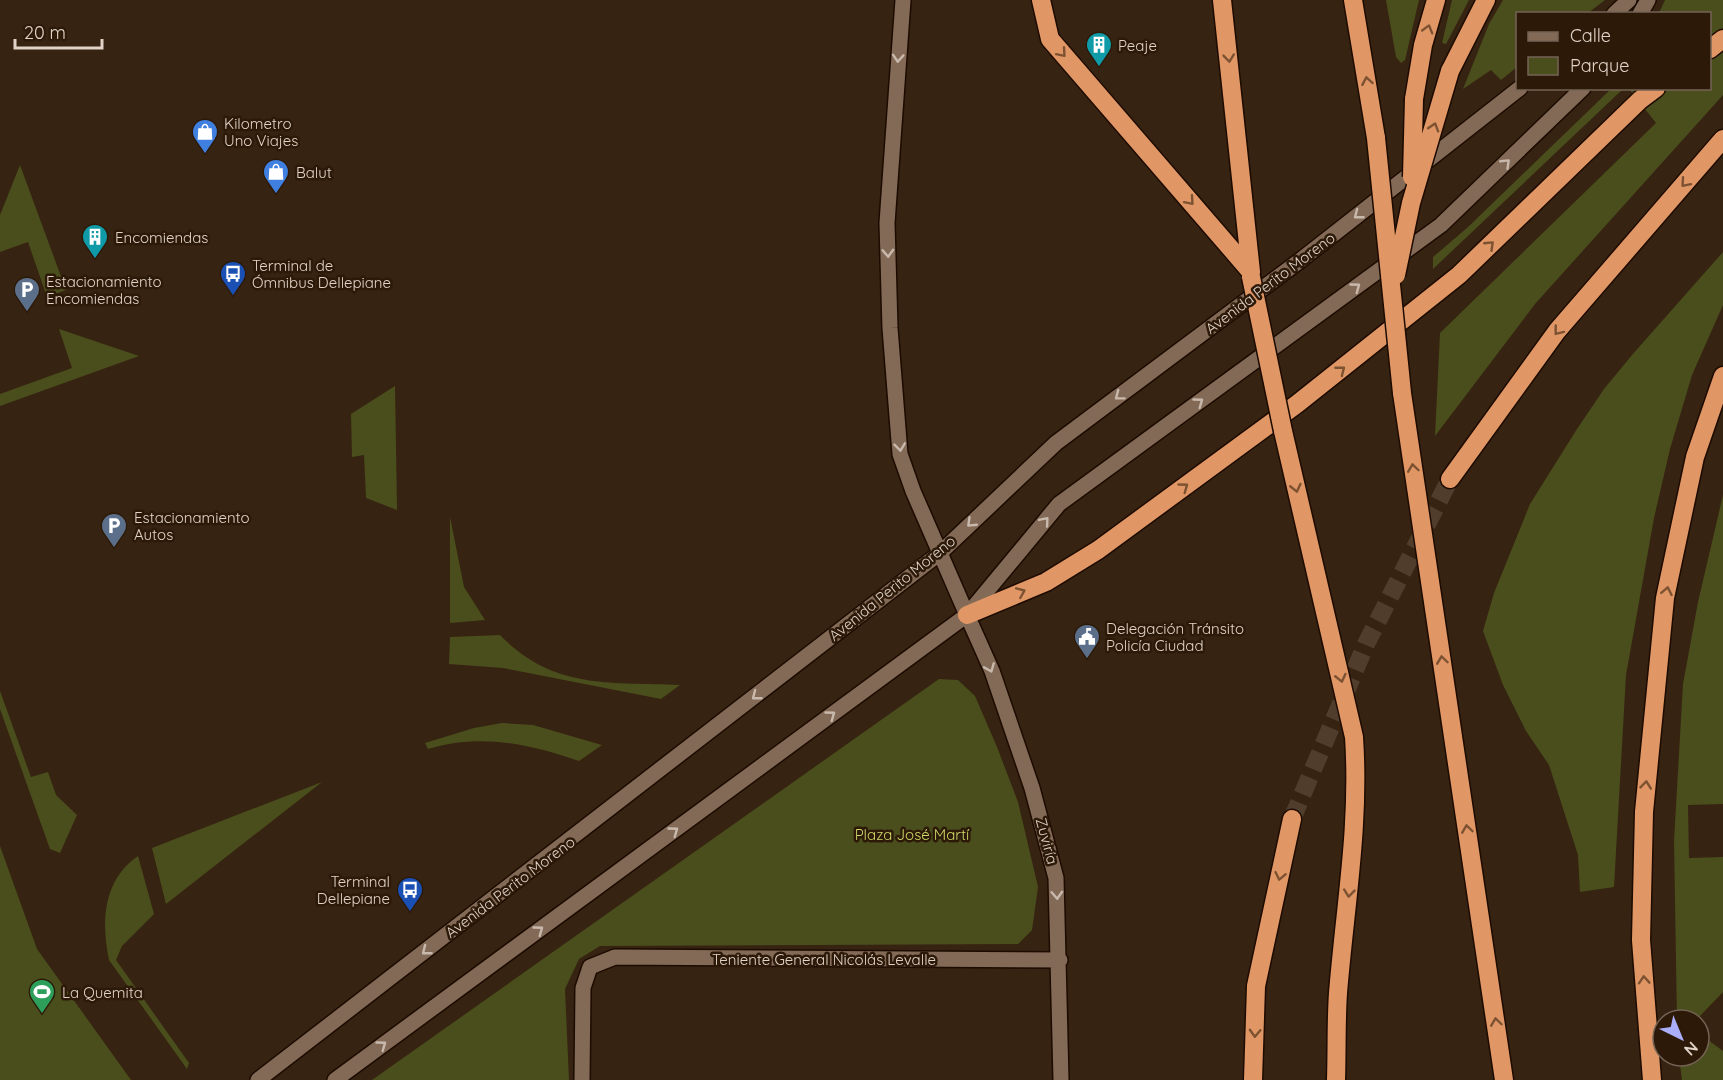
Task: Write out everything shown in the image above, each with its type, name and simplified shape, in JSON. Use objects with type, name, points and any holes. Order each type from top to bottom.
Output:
[{"type":"highway","points":[[1041,0],[1050,39],[1251,274]]},
{"type":"highway","points":[[1222,0],[1251,274],[1283,431],[1354,737],[1358,786],[1356,835],[1338,994],[1336,1080]]},
{"type":"highway","points":[[1353,0],[1377,138],[1402,393],[1504,1080]]},
{"type":"highway","points":[[1411,203],[1414,99],[1423,45],[1436,0]]},
{"type":"highway","points":[[1393,291],[1411,203],[1450,71],[1486,0]]},
{"type":"highway","points":[[1711,48],[1723,39]]},
{"type":"highway","points":[[967,615],[1046,582],[1098,550],[1297,404],[1458,275],[1640,100],[1653,90]]},
{"type":"highway","points":[[1450,479],[1557,331],[1723,139]]},
{"type":"highway","points":[[1652,1080],[1641,940],[1644,812],[1665,598],[1695,458],[1723,376]]},
{"type":"highway","points":[[1253,1080],[1256,986],[1292,819]]},
{"type":"main road","name":"Zuviría","points":[[903,0],[887,223],[890,328],[900,454],[940,553],[992,671],[1046,834],[1056,878],[1060,960],[1061,1080]]},
{"type":"main road","points":[[1616,12],[1629,0]]},
{"type":"main road","name":"Avenida Perito Moreno","points":[[258,1080],[940,553],[1056,443],[1302,259],[1517,90]]},
{"type":"main road","points":[[335,1080],[967,615],[1059,504],[1442,225],[1581,90]]},
{"type":"main road","name":"Teniente General Nicolás Levalle","points":[[582,1080],[583,988],[590,967],[615,957],[1060,960]]},
{"type":"green space","points":[[1386,0],[1419,0],[1405,60],[1401,63],[1396,57]]},
{"type":"green space","points":[[1452,0],[1469,0],[1446,44],[1442,43]]},
{"type":"green space","points":[[1503,0],[1605,0],[1589,12],[1516,12],[1516,68],[1501,80],[1491,70],[1463,89],[1489,24]]},
{"type":"green space","points":[[1665,0],[1723,0],[1723,95],[1535,304],[1435,436],[1440,333],[1656,123],[1630,90],[1711,90],[1711,12],[1659,12]]},
{"type":"green space","points":[[1610,90],[1622,90],[1433,269],[1433,257],[1467,228]]},
{"type":"green space","points":[[20,165],[66,290],[47,297],[28,242],[0,252],[0,215]]},
{"type":"green space","points":[[1723,252],[1723,305],[1692,375],[1670,449],[1654,518],[1626,675],[1614,887],[1580,892],[1578,855],[1549,765],[1526,731],[1503,685],[1483,631],[1494,593],[1530,504],[1577,429],[1604,389],[1632,355]]},
{"type":"green space","points":[[59,329],[139,356],[0,406],[0,394],[72,368]]},
{"type":"green space","points":[[395,386],[397,510],[366,498],[364,455],[352,457],[351,414]]},
{"type":"green space","points":[[1723,495],[1723,804],[1688,805],[1689,858],[1723,857],[1723,992],[1708,1008],[1677,1008],[1674,841],[1683,684],[1698,602]]},
{"type":"green space","points":[[450,517],[464,587],[485,620],[450,623]]},
{"type":"green space","points":[[500,635],[520,653],[541,666],[562,674],[606,682],[680,685],[661,699],[503,668],[449,664],[450,637]]},
{"type":"green space","name":"Plaza José Martí","points":[[939,679],[958,680],[975,696],[1018,802],[1038,887],[1032,930],[1018,944],[600,946],[579,959],[565,989],[569,1080],[372,1080]]},
{"type":"green space","points":[[0,691],[31,777],[48,772],[56,795],[77,815],[60,853],[50,849],[0,709]]},
{"type":"green space","points":[[502,723],[533,725],[602,745],[579,761],[542,750],[504,743],[466,742],[428,749],[425,743],[474,728]]},
{"type":"green space","points":[[322,782],[166,904],[152,848]]},
{"type":"green space","name":"La Quemita","points":[[0,846],[37,949],[131,1080],[0,1080]]},
{"type":"green space","points":[[138,856],[154,914],[122,946],[116,960],[189,1063],[187,1069],[109,960],[105,931],[107,903],[118,877]]},
{"type":"green space","points":[[1711,1042],[1723,1051],[1723,1080],[1682,1080],[1680,1068],[1711,1068]]},
{"type":"tunnel","points":[[1292,819],[1366,644],[1450,479]]},
{"type":"place","name":"Peaje","points":[[1099,68]]},
{"type":"place","name":"Kilometro Uno Viajes","points":[[205,155]]},
{"type":"place","name":"Balut","points":[[276,195]]},
{"type":"place","name":"Encomiendas","points":[[95,260]]},
{"type":"place","name":"Terminal de Ómnibus Dellepiane","points":[[233,297]]},
{"type":"place","name":"Estacionamiento Encomiendas","points":[[27,313]]},
{"type":"place","name":"Estacionamiento Autos","points":[[114,549]]},
{"type":"place","name":"Delegación Tránsito Policía Ciudad","points":[[1087,660]]},
{"type":"place","name":"Terminal Dellepiane","points":[[410,913]]},
{"type":"place","name":"La Quemita","points":[[42,1015]]}]
